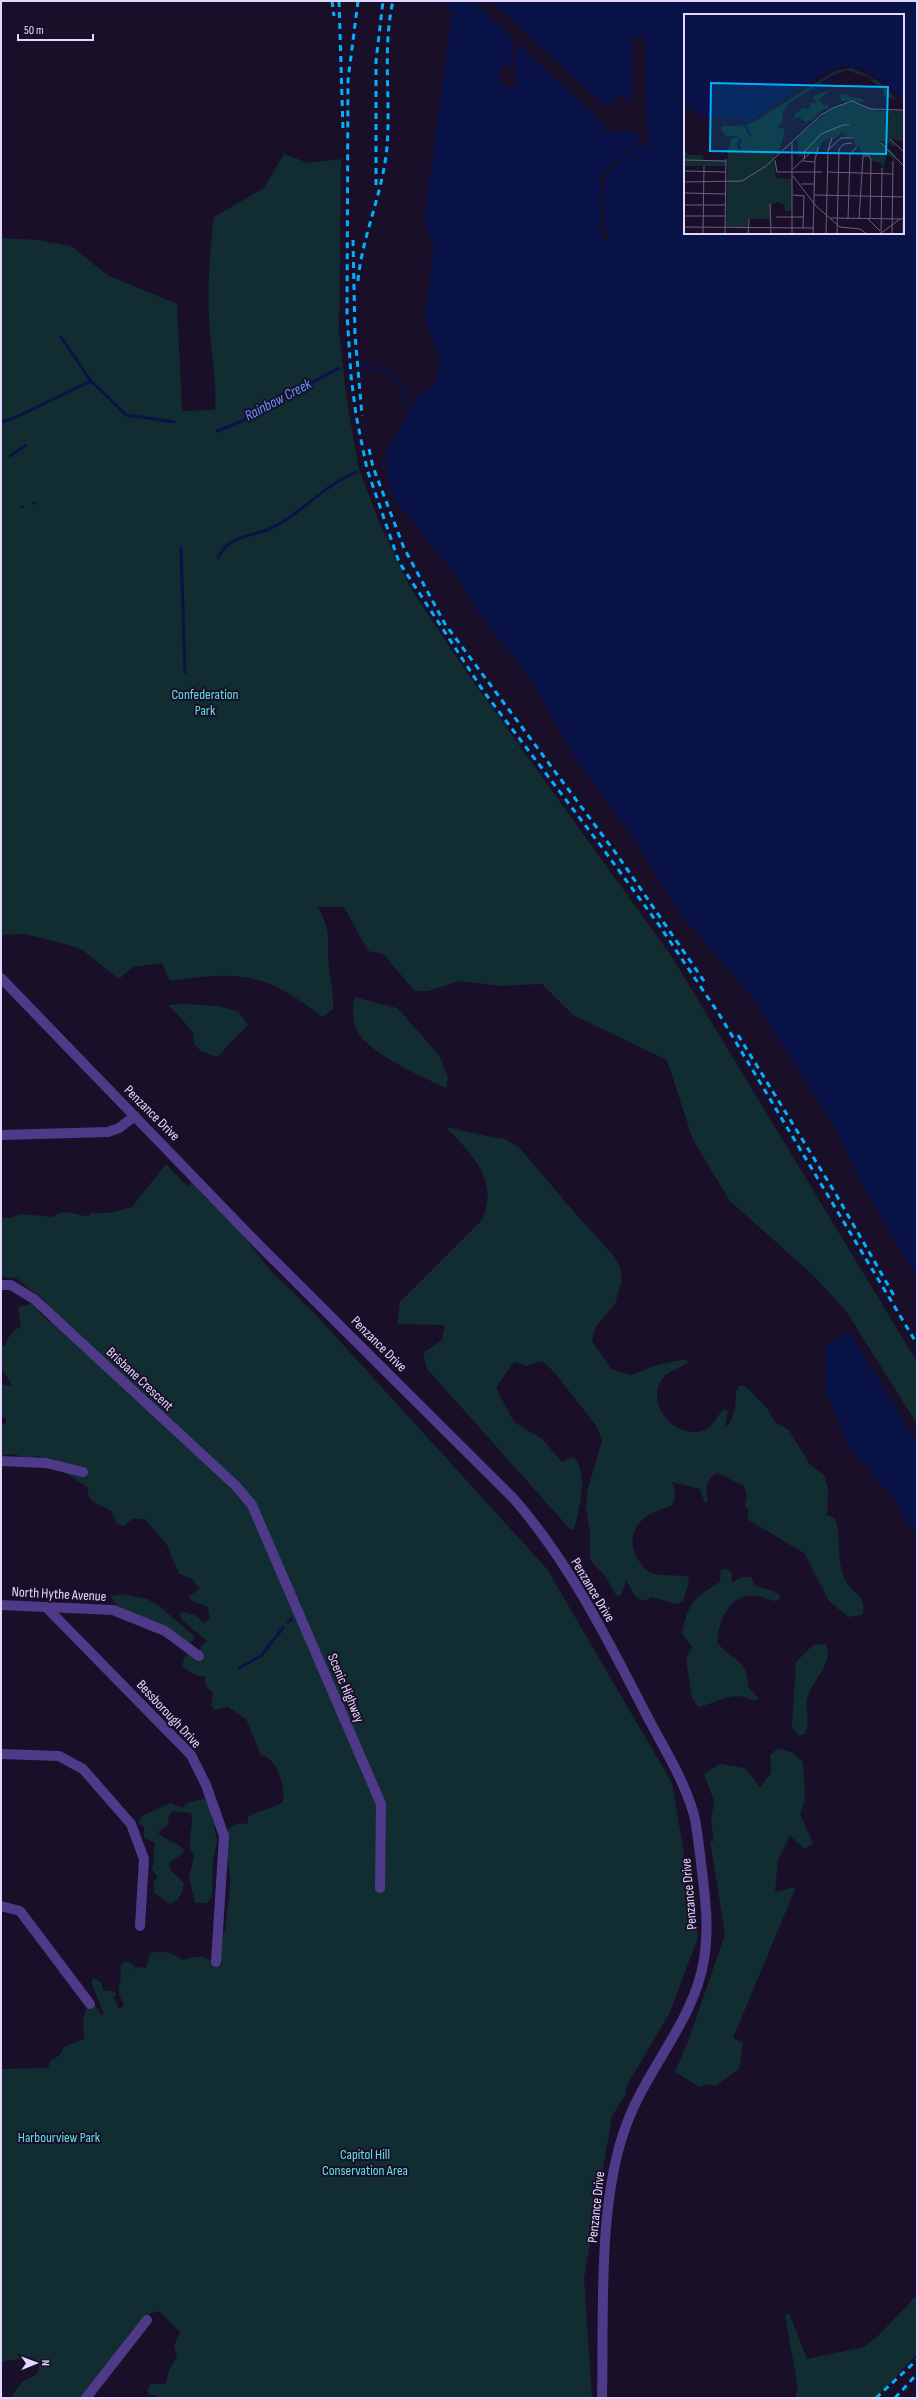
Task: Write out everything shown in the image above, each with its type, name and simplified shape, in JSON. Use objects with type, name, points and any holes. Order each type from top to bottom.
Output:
[{"type":"street","name":"Penzance Drive","points":[[1,978],[6,989],[135,1116],[260,1246],[514,1499],[541,1531],[618,1660],[686,1791],[696,1824],[707,1914],[706,1944],[697,1986],[631,2113],[618,2147],[613,2175],[607,2232],[603,2290],[602,2398]]},
{"type":"street","points":[[1,1135],[108,1132],[119,1128],[135,1116]]},
{"type":"street","name":"Brisbane Crescent","points":[[1,1285],[12,1285],[34,1299],[236,1486],[252,1505]]},
{"type":"street","points":[[1,1461],[46,1463],[83,1472]]},
{"type":"street","name":"Scenic Highway","points":[[252,1505],[381,1804],[380,1888]]},
{"type":"street","name":"North Hythe Avenue","points":[[1,1605],[113,1610],[165,1631],[200,1656]]},
{"type":"street","name":"Bessborough Drive","points":[[46,1607],[191,1755],[206,1785],[224,1836],[216,1962]]},
{"type":"street","points":[[1,1754],[59,1756],[83,1769],[131,1824],[144,1859],[140,1926]]},
{"type":"street","points":[[1,1906],[20,1911],[90,2004]]},
{"type":"street","points":[[86,2398],[147,2320]]},
{"type":"green space","name":"Confederation Park","points":[[284,154],[308,163],[341,159],[339,331],[347,402],[359,469],[379,522],[411,589],[467,673],[672,957],[917,1362],[917,1424],[846,1311],[815,1277],[730,1201],[693,1140],[667,1060],[573,1015],[542,984],[500,986],[460,981],[428,991],[415,991],[383,954],[368,951],[344,907],[318,907],[328,932],[328,959],[333,999],[333,1009],[322,1017],[284,991],[267,983],[251,978],[215,976],[170,981],[162,963],[133,967],[119,979],[81,949],[25,934],[1,935],[1,238],[37,240],[71,246],[107,275],[177,304],[182,411],[215,410],[215,381],[210,333],[209,304],[210,261],[214,217],[264,188]]},
{"type":"green space","points":[[354,997],[397,1008],[439,1055],[448,1077],[446,1088],[397,1064],[372,1047],[357,1030],[354,1022]]},
{"type":"green space","points":[[186,1004],[216,1006],[238,1011],[248,1025],[217,1057],[201,1051],[194,1044],[193,1032],[169,1005]]},
{"type":"green space","points":[[446,1127],[505,1139],[519,1147],[613,1255],[620,1266],[622,1280],[615,1304],[596,1326],[592,1341],[611,1369],[631,1375],[657,1365],[686,1359],[688,1362],[662,1379],[658,1389],[657,1399],[660,1409],[665,1417],[682,1429],[692,1432],[702,1431],[710,1427],[725,1409],[728,1411],[725,1428],[733,1416],[736,1391],[740,1385],[746,1387],[767,1408],[775,1422],[789,1430],[810,1465],[824,1475],[828,1488],[827,1515],[835,1518],[843,1575],[847,1583],[862,1601],[862,1615],[848,1617],[829,1601],[804,1553],[747,1519],[749,1510],[745,1506],[747,1497],[744,1486],[717,1473],[708,1481],[708,1502],[705,1503],[700,1489],[672,1482],[675,1495],[674,1501],[670,1507],[653,1512],[646,1517],[640,1522],[633,1536],[635,1554],[645,1569],[660,1575],[688,1577],[689,1582],[683,1601],[675,1604],[651,1597],[645,1601],[640,1600],[625,1580],[625,1585],[620,1596],[616,1595],[605,1576],[590,1560],[590,1531],[586,1509],[588,1488],[602,1441],[597,1427],[555,1373],[542,1361],[527,1366],[514,1362],[496,1388],[514,1422],[542,1439],[562,1462],[574,1457],[579,1464],[582,1492],[574,1529],[570,1529],[427,1369],[423,1353],[442,1340],[445,1325],[397,1324],[400,1302],[482,1220],[487,1206],[485,1180],[480,1169],[465,1147]]},
{"type":"green space","name":"Capitol Hill Conservation Area","points":[[166,1164],[187,1186],[191,1183],[195,1184],[205,1197],[224,1211],[270,1270],[317,1316],[547,1569],[672,1783],[698,1937],[670,2012],[626,2087],[626,2094],[612,2116],[584,2278],[592,2398],[159,2398],[155,2395],[149,2395],[147,2390],[151,2384],[166,2384],[169,2370],[177,2357],[174,2346],[180,2332],[159,2311],[144,2316],[128,2336],[128,2348],[89,2398],[10,2398],[22,2382],[37,2374],[40,2364],[31,2357],[1,2362],[1,2069],[48,2068],[50,2061],[60,2055],[64,2047],[84,2039],[83,2020],[86,2009],[94,2003],[101,2015],[104,2014],[92,1984],[93,1978],[101,1982],[103,1990],[116,1992],[115,1997],[111,1997],[115,1999],[118,2008],[121,2008],[124,2004],[119,1994],[121,1977],[120,1967],[125,1961],[133,1964],[134,1971],[135,1967],[146,1968],[150,1953],[163,1952],[171,1953],[182,1960],[202,1957],[219,1966],[222,1964],[220,1947],[225,1930],[230,1884],[226,1851],[226,1834],[230,1828],[237,1824],[248,1824],[248,1817],[283,1802],[283,1789],[276,1767],[267,1757],[261,1755],[246,1719],[228,1707],[214,1710],[211,1705],[213,1693],[206,1686],[205,1677],[195,1675],[182,1667],[184,1658],[187,1654],[198,1660],[201,1646],[207,1641],[182,1620],[179,1614],[182,1612],[195,1615],[203,1623],[210,1619],[208,1607],[190,1600],[189,1596],[200,1589],[192,1579],[179,1574],[167,1545],[145,1519],[132,1519],[124,1526],[117,1524],[111,1511],[92,1501],[87,1494],[89,1488],[38,1456],[26,1458],[13,1454],[1,1456],[1,1425],[6,1423],[6,1418],[1,1416],[1,1384],[13,1386],[1,1368],[1,1343],[5,1347],[10,1335],[21,1327],[18,1308],[21,1305],[26,1306],[30,1303],[50,1323],[57,1316],[44,1300],[16,1278],[1,1277],[1,1218],[11,1218],[20,1214],[52,1217],[66,1212],[89,1216],[91,1213],[109,1213],[132,1207]]},
{"type":"green space","points":[[726,1569],[732,1573],[731,1583],[742,1577],[751,1577],[755,1586],[776,1592],[780,1596],[779,1600],[774,1601],[761,1597],[750,1596],[741,1598],[733,1603],[727,1610],[722,1619],[719,1630],[717,1642],[742,1665],[747,1678],[748,1687],[759,1699],[753,1701],[740,1696],[726,1698],[698,1707],[692,1698],[686,1659],[692,1647],[682,1633],[690,1607],[704,1592],[720,1582],[721,1570]]},
{"type":"green space","points":[[122,1594],[147,1599],[159,1606],[194,1636],[194,1640],[188,1643],[120,1610],[110,1596]]},
{"type":"green space","points":[[826,1644],[828,1651],[825,1665],[812,1686],[807,1700],[807,1729],[805,1734],[799,1736],[792,1727],[796,1662],[813,1645]]},
{"type":"green space","points":[[778,1748],[793,1753],[803,1762],[805,1799],[800,1814],[813,1843],[805,1849],[790,1836],[778,1860],[775,1892],[796,1887],[733,2038],[743,2043],[739,2069],[715,2086],[709,2084],[700,2087],[675,2072],[689,2039],[725,1934],[710,1841],[714,1841],[711,1822],[714,1801],[704,1774],[720,1764],[745,1768],[760,1787],[771,1773],[770,1755]]},
{"type":"green space","points":[[204,1799],[209,1803],[217,1840],[213,1862],[212,1898],[206,1903],[195,1903],[189,1878],[194,1856],[190,1844],[192,1824],[191,1813],[173,1811],[169,1815],[168,1825],[158,1832],[164,1838],[178,1845],[184,1850],[181,1855],[169,1862],[171,1871],[184,1883],[180,1896],[170,1904],[154,1893],[154,1882],[157,1877],[152,1869],[155,1843],[144,1838],[144,1827],[138,1823],[143,1815],[171,1803],[182,1808],[189,1802]]},
{"type":"green space","points":[[917,2295],[917,2354],[876,2398],[795,2398],[798,2387],[785,2316],[789,2313],[807,2359],[864,2347],[880,2334]]},
{"type":"shaded area","points":[[446,1],[917,1],[917,1278],[862,1184],[834,1125],[751,996],[677,910],[632,835],[575,759],[533,682],[477,611],[459,579],[391,495],[385,455],[419,395],[434,385],[440,363],[425,315],[434,249],[424,222],[452,14]]},
{"type":"shaded area","points":[[849,1332],[917,1442],[917,1534],[904,1518],[898,1504],[848,1445],[826,1391],[826,1346]]},
{"type":"pier","points":[[473,1],[492,1],[603,105],[613,104],[613,97],[626,97],[628,101],[632,101],[631,37],[645,36],[647,136],[650,139],[648,146],[640,146],[638,144],[606,175],[606,184],[603,185],[605,231],[610,239],[604,242],[601,235],[601,176],[639,140],[639,133],[603,131],[603,123],[516,42],[514,66],[516,66],[516,86],[500,86],[500,66],[511,66],[512,38]]},
{"type":"waterway","points":[[61,337],[91,381]]},
{"type":"waterway","points":[[363,366],[379,369],[395,378],[401,386],[406,402],[411,410]]},
{"type":"waterway","name":"Rainbow Creek","points":[[217,431],[249,418],[339,368]]},
{"type":"waterway","name":"Rainbow Creek","points":[[1,422],[14,418],[91,381],[126,415],[174,422]]},
{"type":"waterway","points":[[10,456],[26,445]]},
{"type":"waterway","points":[[382,464],[387,463]]},
{"type":"waterway","points":[[218,558],[223,550],[234,541],[269,529],[281,523],[334,484],[357,472]]},
{"type":"waterway","points":[[181,548],[185,672]]},
{"type":"waterway","points":[[288,1622],[292,1618]]},
{"type":"waterway","points":[[239,1668],[261,1656],[283,1628]]},
{"type":"railway","points":[[332,1],[334,16]]},
{"type":"railway","points":[[339,1],[343,129]]},
{"type":"railway","points":[[358,1],[348,80],[347,314],[351,376],[356,415],[367,469],[399,562],[484,692],[659,925],[719,1014],[917,1344]]},
{"type":"railway","points":[[376,185],[376,61],[383,1]]},
{"type":"railway","points":[[358,281],[360,264],[385,164],[388,129],[387,56],[393,1]]},
{"type":"railway","points":[[353,240],[355,335],[362,416]]},
{"type":"railway","points":[[369,449],[373,467],[404,548],[445,624],[618,856],[704,981]]},
{"type":"railway","points":[[738,1035],[834,1191],[896,1299]]},
{"type":"railway","points":[[876,2398],[917,2360]]},
{"type":"railway","points":[[895,2398],[917,2374]]},
{"type":"park label","name":"Harbourview Park","points":[[59,2137]]}]
